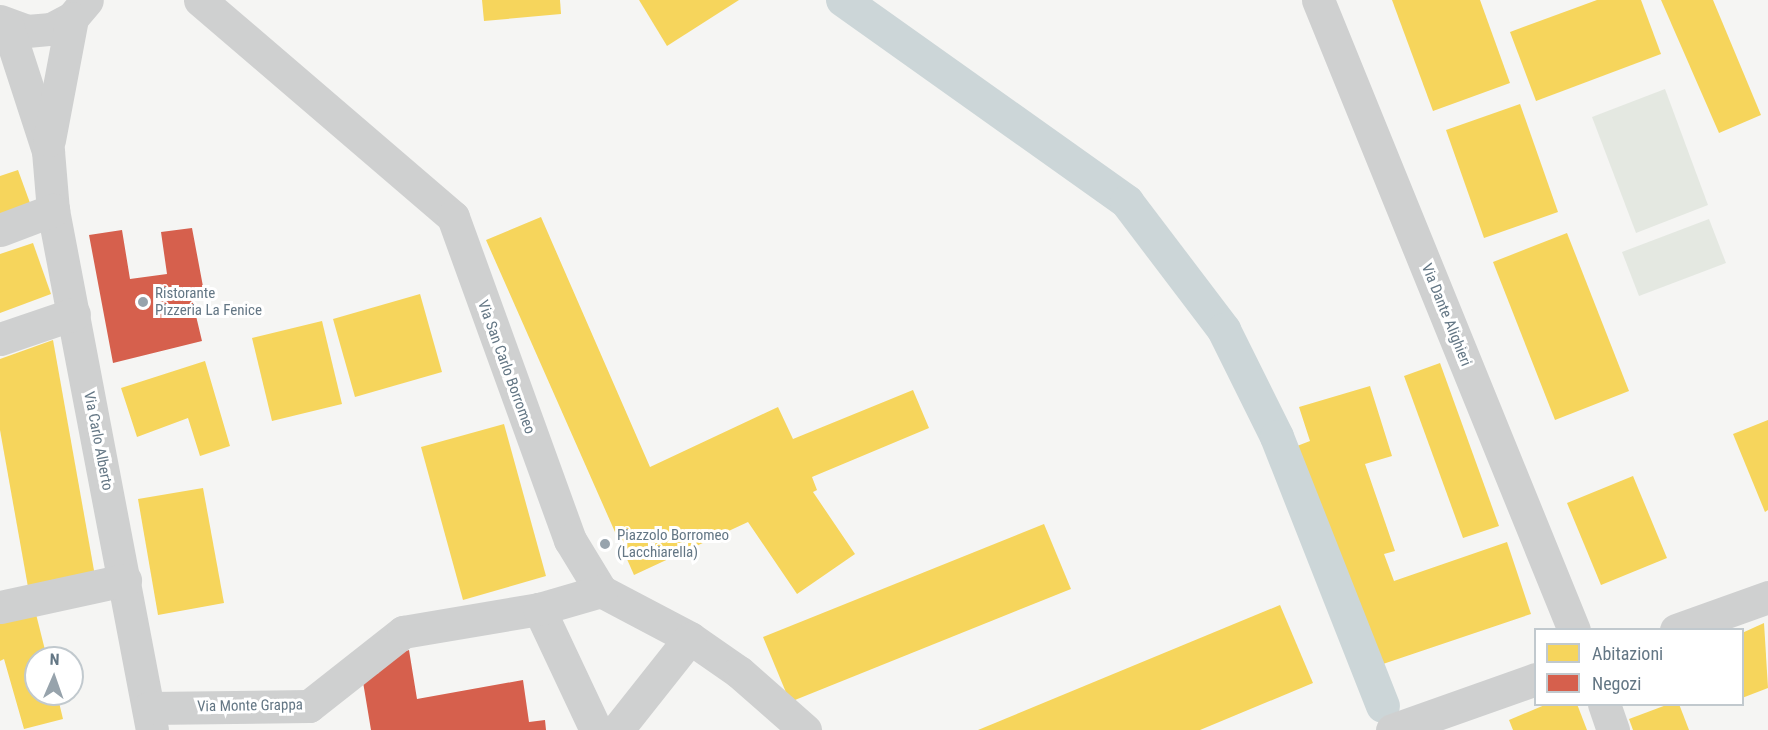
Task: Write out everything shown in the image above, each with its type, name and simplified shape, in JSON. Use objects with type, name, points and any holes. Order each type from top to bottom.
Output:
[{"type":"street","name":"Via San Carlo Borromeo","points":[[199,0],[453,217],[570,540],[601,591]]},
{"type":"street","name":"Via Dante Alighieri","points":[[1318,0],[1573,628]]},
{"type":"street","name":"Via Carlo Alberto","points":[[4,23],[27,31],[51,29],[87,7]]},
{"type":"street","name":"Via Carlo Alberto","points":[[48,151],[87,7]]},
{"type":"street","name":"Via Carlo Alberto","points":[[4,23],[48,151],[53,210],[151,719]]},
{"type":"street","points":[[0,230],[53,210]]},
{"type":"street","points":[[0,339],[74,314]]},
{"type":"street","points":[[0,607],[125,580]]},
{"type":"street","name":"Via Monte Grappa","points":[[151,719],[311,718],[403,632],[539,609],[601,591]]},
{"type":"street","points":[[601,591],[690,638],[739,672],[805,730]]},
{"type":"street","points":[[1682,628],[1768,597]]},
{"type":"street","points":[[539,609],[596,730]]},
{"type":"street","points":[[617,730],[690,638]]},
{"type":"street","points":[[1408,727],[1534,680]]},
{"type":"street","points":[[1604,706],[1613,730]]},
{"type":"shaded area","points":[[1665,89],[1708,205],[1636,233],[1592,117]]},
{"type":"shaded area","points":[[1709,219],[1726,263],[1639,296],[1622,252]]},
{"type":"building: Abitazioni","points":[[482,0],[560,0],[561,14],[484,21]]},
{"type":"building: Abitazioni","points":[[639,0],[739,0],[667,46]]},
{"type":"building: Abitazioni","points":[[1392,0],[1480,0],[1510,83],[1433,111]]},
{"type":"building: Abitazioni","points":[[1597,0],[1641,0],[1661,54],[1536,101],[1510,32]]},
{"type":"building: Abitazioni","points":[[1661,0],[1713,0],[1761,115],[1719,133]]},
{"type":"building: Abitazioni","points":[[1520,104],[1558,212],[1484,238],[1446,130]]},
{"type":"building: Abitazioni","points":[[18,170],[30,203],[0,214],[0,176]]},
{"type":"building: Abitazioni","points":[[541,217],[650,467],[778,407],[793,439],[913,390],[929,428],[812,477],[817,490],[813,492],[855,554],[797,594],[748,522],[634,575],[486,240]]},
{"type":"building: Abitazioni","points":[[1567,233],[1629,391],[1555,420],[1493,262]]},
{"type":"building: Abitazioni","points":[[33,243],[51,294],[0,313],[0,254]]},
{"type":"building: Abitazioni","points":[[420,294],[442,372],[355,397],[333,319]]},
{"type":"building: Abitazioni","points":[[322,321],[342,404],[272,421],[252,338]]},
{"type":"building: Abitazioni","points":[[53,340],[95,576],[28,587],[0,430],[0,359]]},
{"type":"building: Abitazioni","points":[[205,361],[230,446],[200,456],[188,418],[137,437],[121,388]]},
{"type":"building: Abitazioni","points":[[1440,363],[1499,526],[1463,538],[1404,376]]},
{"type":"building: Abitazioni","points":[[1370,386],[1392,456],[1365,464],[1395,551],[1384,554],[1394,581],[1507,542],[1531,614],[1383,664],[1339,569],[1297,446],[1310,441],[1299,407]]},
{"type":"building: Abitazioni","points":[[1768,420],[1768,510],[1765,512],[1733,434]]},
{"type":"building: Abitazioni","points":[[504,424],[546,576],[463,600],[421,447]]},
{"type":"building: Abitazioni","points":[[1633,476],[1667,558],[1601,585],[1567,503]]},
{"type":"building: Abitazioni","points":[[203,488],[224,603],[158,615],[138,499]]},
{"type":"building: Abitazioni","points":[[1044,524],[1071,589],[790,702],[763,637]]},
{"type":"building: Abitazioni","points":[[1280,605],[1313,683],[1200,730],[978,730]]},
{"type":"building: Abitazioni","points":[[34,606],[44,646],[24,646],[24,706],[60,706],[63,719],[24,729],[4,659],[0,661],[0,613]]},
{"type":"building: Abitazioni","points":[[1764,623],[1768,688],[1744,697],[1744,632]]},
{"type":"building: Abitazioni","points":[[1542,706],[1578,706],[1587,730],[1513,730],[1509,720]]},
{"type":"building: Abitazioni","points":[[1664,706],[1680,706],[1689,730],[1633,730],[1629,719]]},
{"type":"building: Negozi","points":[[192,228],[205,297],[192,299],[202,341],[113,363],[89,235],[122,230],[130,279],[167,274],[161,232]]},
{"type":"building: Negozi","points":[[409,650],[417,699],[523,680],[529,722],[545,720],[546,730],[371,730],[362,676],[379,673],[375,661]]},
{"type":"waterway","points":[[843,0],[1127,202],[1224,330],[1277,437],[1383,706]]},
{"type":"place","name":"Ristorante Pizzeria La Fenice","points":[[143,302]]},
{"type":"place","name":"Piazzolo Borromeo (Lacchiarella)","points":[[605,544]]}]
